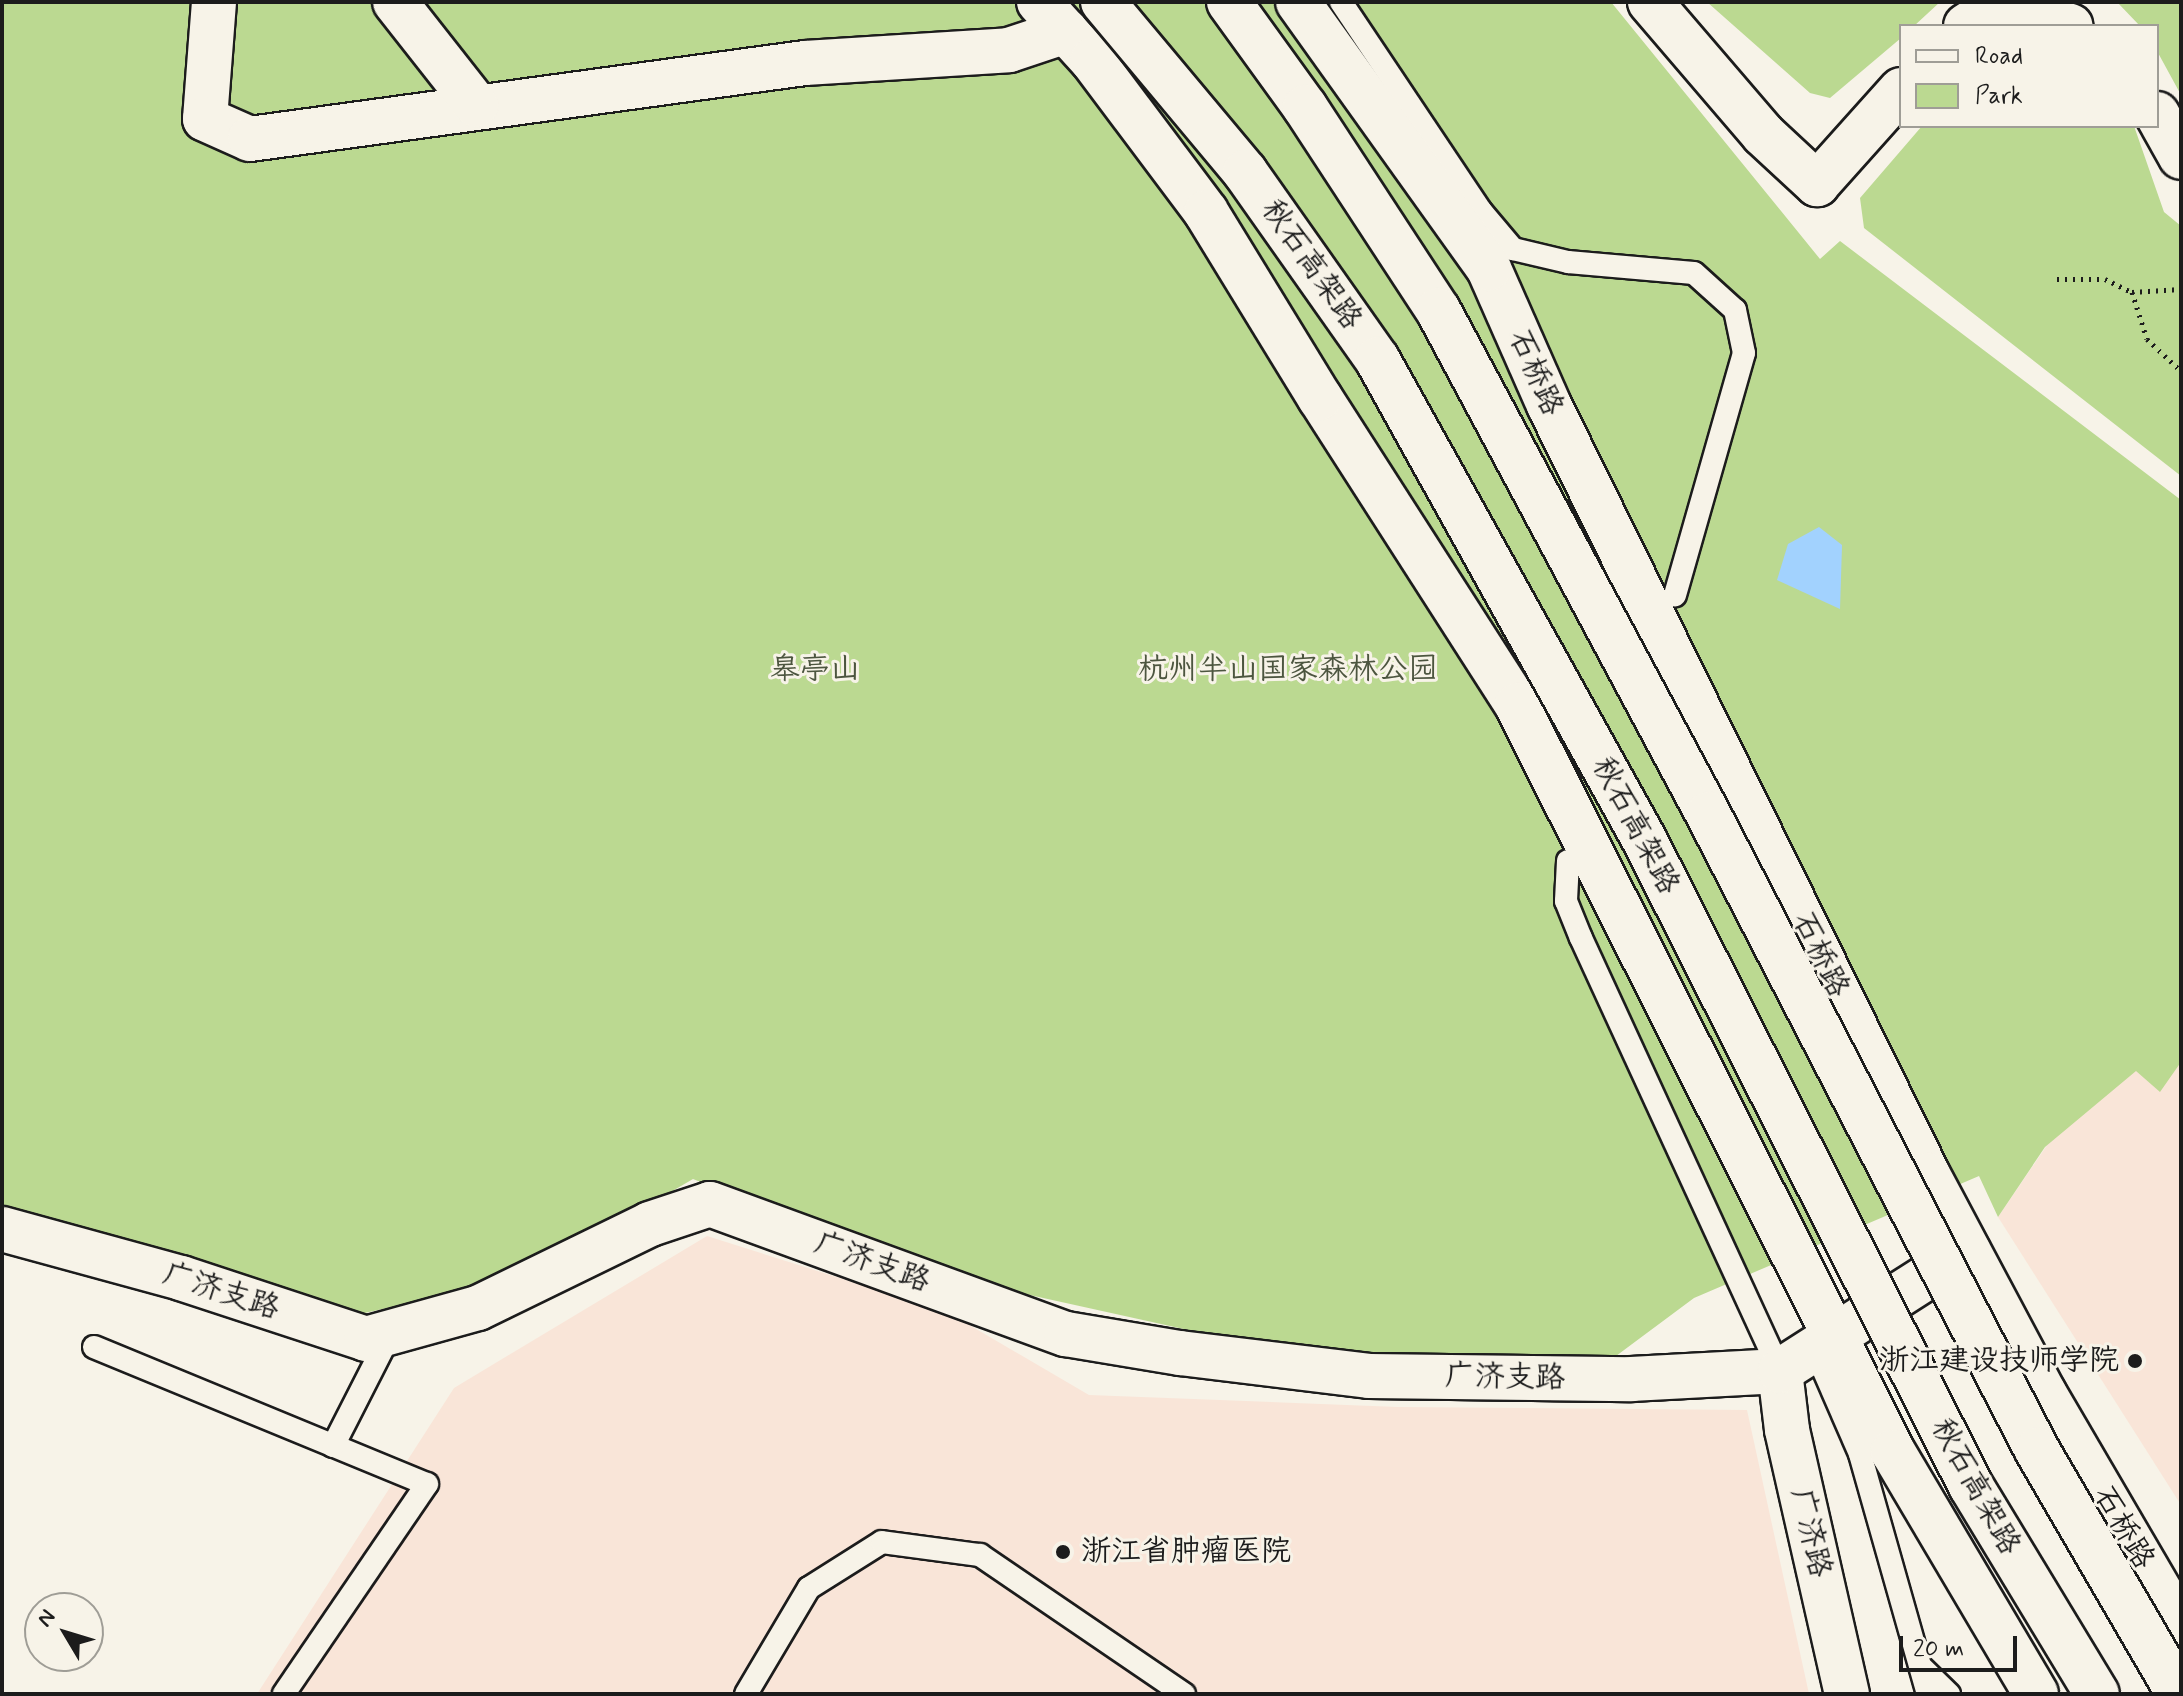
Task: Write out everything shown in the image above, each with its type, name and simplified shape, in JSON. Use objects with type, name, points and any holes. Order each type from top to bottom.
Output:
[{"type":"main road","points":[[214,2],[205,119],[250,139],[476,105],[805,63],[1009,50],[1052,17],[1206,212],[1320,398],[1517,705],[1810,1351],[1893,1452],[2036,1694]]},
{"type":"main road","points":[[395,2],[476,105]]},
{"type":"main road","name":"秋石高架路","points":[[1103,2],[1245,172],[1377,359],[1644,839],[1971,1486],[2097,1694]]},
{"type":"main road","points":[[1229,2],[1305,107],[1438,310],[1708,814],[2029,1436],[2179,1694]]},
{"type":"main road","name":"石桥路","points":[[1298,2],[1489,269],[1549,405],[1968,1251],[2181,1627]]},
{"type":"main road","points":[[1650,2],[1763,134],[1817,184],[1899,92]]},
{"type":"main road","points":[[1969,24],[1983,15],[2038,16],[2064,24]]},
{"type":"main road","points":[[2159,118],[2181,157]]},
{"type":"main road","name":"广济支路","points":[[2,1229],[181,1278],[366,1339],[478,1308],[650,1224],[710,1204],[1066,1334],[1180,1353],[1369,1376],[1631,1379],[1810,1351]]},
{"type":"main road","points":[[1810,1351],[1968,1251]]},
{"type":"main road","name":"广济路","points":[[1810,1351],[1787,1430],[1847,1694]]},
{"type":"lane","points":[[1341,2],[1481,211],[1513,249],[1568,262],[1694,273],[1735,310],[1744,353],[1675,595]]},
{"type":"lane","points":[[1568,861],[1566,901],[1581,938],[1810,1351],[1860,1454],[1928,1694]]},
{"type":"lane","points":[[333,1446],[391,1332]]},
{"type":"lane","points":[[94,1347],[427,1484],[284,1694]]},
{"type":"lane","points":[[746,1694],[809,1588],[882,1542],[980,1555],[1184,1694]]},
{"type":"lane","points":[[1920,1667],[1949,1694]]},
{"type":"path","points":[[2057,279],[2105,279],[2132,292],[2181,289]]},
{"type":"path","points":[[2132,292],[2147,339],[2181,371]]},
{"type":"shaded area","name":"浙江建设技师学院","points":[[2181,949],[2181,1505],[1998,1217]]},
{"type":"shaded area","name":"浙江省肿瘤医院","points":[[707,1236],[947,1312],[1089,1395],[1398,1407],[1747,1410],[1809,1694],[257,1694],[454,1388]]},
{"type":"green space","name":"杭州半山国家森林公园","points":[[2,2],[1611,2],[1820,259],[1840,241],[2181,500],[2181,1062],[2160,1092],[2136,1071],[2045,1147],[1998,1217],[1979,1176],[1694,1298],[1616,1356],[1333,1362],[926,1272],[693,1179],[523,1278],[351,1316],[114,1237],[2,1208]]},
{"type":"green space","points":[[1707,2],[1940,2],[1916,24],[1899,24],[1899,40],[1830,98],[1810,93]]},
{"type":"green space","points":[[2117,2],[2181,2],[2181,95],[2159,55],[2159,24],[2138,24]]},
{"type":"green space","points":[[1920,128],[2135,128],[2164,212],[2181,226],[2181,476],[1864,228],[1860,198]]},
{"type":"water","points":[[1819,527],[1842,545],[1840,609],[1777,580],[1788,544]]},
{"type":"place","name":"浙江建设技师学院","points":[[2135,1361]]},
{"type":"place","name":"浙江省肿瘤医院","points":[[1063,1552]]},
{"type":"park label","name":"皋亭山","points":[[815,670]]}]
